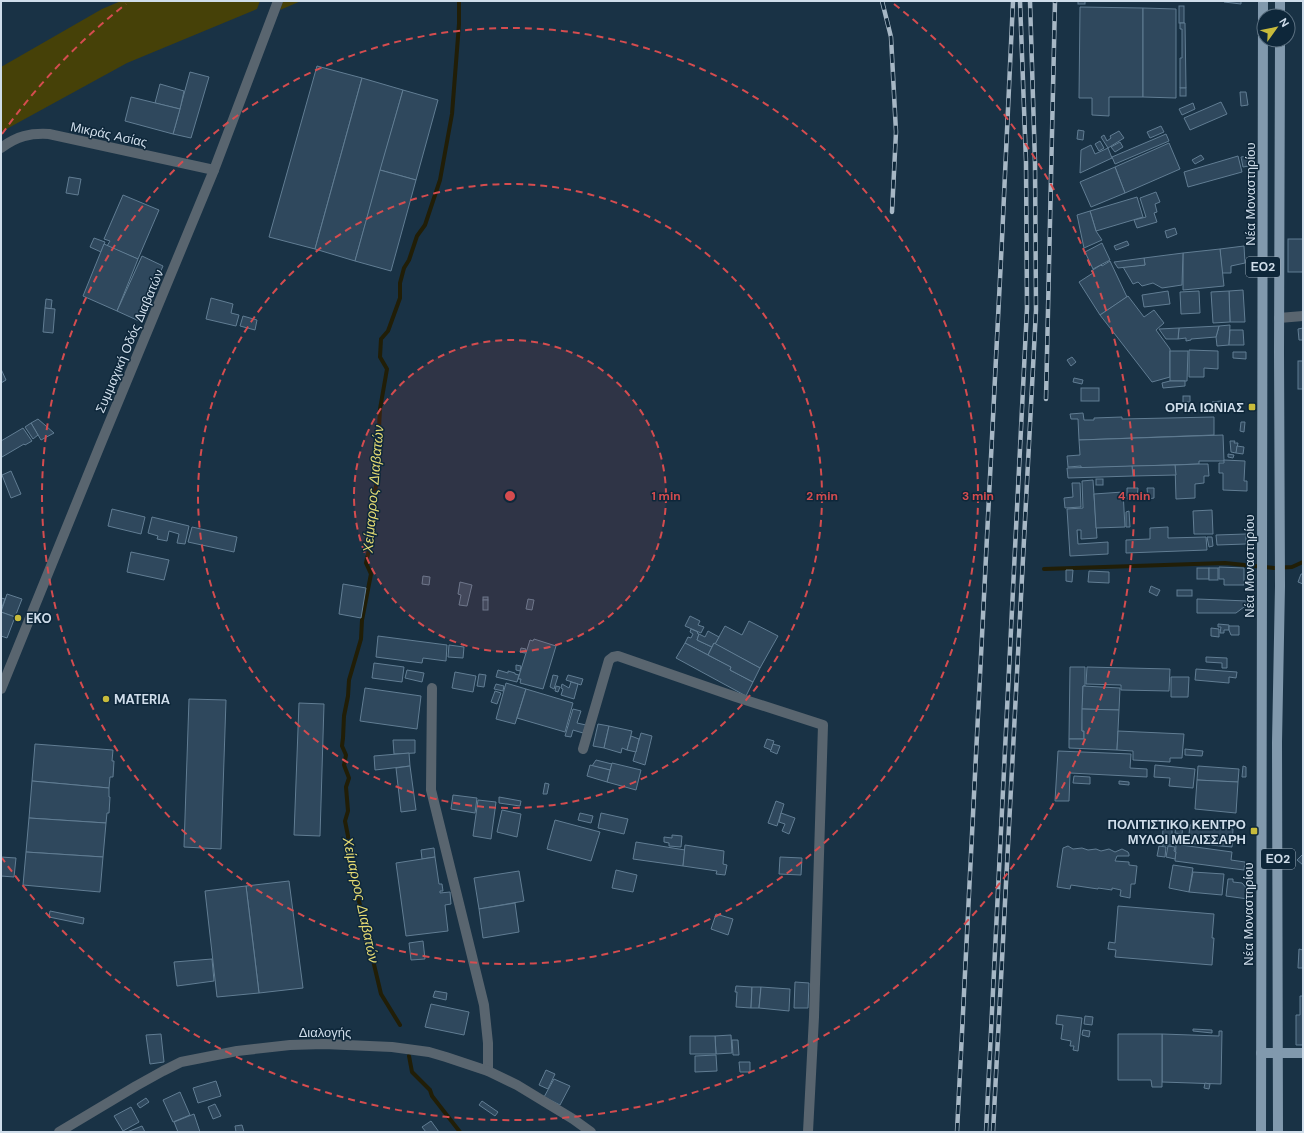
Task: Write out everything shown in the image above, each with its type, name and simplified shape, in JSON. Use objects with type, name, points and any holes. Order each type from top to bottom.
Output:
[{"type":"main road","name":"Νέα Μοναστηρίου","points":[[1261,1132],[1263,1]]},
{"type":"main road","name":"ΕΟ2","points":[[1278,1132],[1277,742],[1280,586],[1280,48]]},
{"type":"main road","points":[[1261,1053],[1303,1053]]},
{"type":"street","name":"Συμμαχική Οδός Διαβατών","points":[[1,689],[214,170],[278,1]]},
{"type":"street","name":"Μικράς Ασίας","points":[[1,148],[19,137],[34,133],[49,134],[214,170]]},
{"type":"street","points":[[1279,318],[1303,316]]},
{"type":"street","points":[[582,749],[609,660],[618,656],[736,697],[823,725],[814,1017],[808,1132]]},
{"type":"street","points":[[432,688],[430,790],[484,1005],[488,1043],[488,1071]]},
{"type":"street","name":"Διαλογής","points":[[59,1132],[143,1082],[181,1062],[237,1051],[290,1045],[324,1044],[392,1047],[429,1052],[488,1071],[517,1086],[591,1132]]},
{"type":"shaded area","points":[[121,1],[260,1],[257,9],[127,63],[1,132],[1,67],[102,9]]},
{"type":"shaded area","points":[[283,1],[301,1],[280,10]]},
{"type":"building","points":[[1078,1],[1085,1],[1085,4],[1078,4]]},
{"type":"building","points":[[1241,1],[1241,4],[1224,2]]},
{"type":"building","points":[[1179,6],[1184,6],[1184,23],[1179,23]]},
{"type":"building","points":[[1080,7],[1143,8],[1143,97],[1109,97],[1109,116],[1092,115],[1092,98],[1079,98]]},
{"type":"building","points":[[1143,8],[1176,9],[1176,98],[1143,97]]},
{"type":"building","points":[[1180,23],[1185,23],[1186,88],[1180,88],[1182,29],[1180,29]]},
{"type":"building","points":[[317,66],[362,78],[315,249],[269,237]]},
{"type":"building","points":[[190,72],[209,77],[191,138],[173,134]]},
{"type":"building","points":[[362,78],[403,90],[355,261],[315,249]]},
{"type":"building","points":[[160,84],[184,91],[180,109],[155,103]]},
{"type":"building","points":[[1180,88],[1186,88],[1186,96],[1180,96]]},
{"type":"building","points":[[403,90],[438,100],[416,180],[380,170]]},
{"type":"building","points":[[1240,92],[1246,92],[1248,105],[1241,106]]},
{"type":"building","points":[[131,97],[180,109],[173,134],[125,121]]},
{"type":"building","points":[[1221,102],[1227,114],[1190,130],[1184,118]]},
{"type":"building","points":[[1193,103],[1195,109],[1182,115],[1179,109]]},
{"type":"building","points":[[1161,126],[1164,132],[1150,138],[1147,132]]},
{"type":"building","points":[[1078,130],[1084,131],[1083,140],[1077,139]]},
{"type":"building","points":[[1119,131],[1124,138],[1108,148],[1101,137],[1104,135],[1107,141],[1111,138],[1110,136]]},
{"type":"building","points":[[1166,134],[1169,141],[1115,164],[1112,157]]},
{"type":"building","points":[[1100,141],[1104,148],[1099,151],[1095,144]]},
{"type":"building","points":[[1120,142],[1123,147],[1115,152],[1111,147]]},
{"type":"building","points":[[1169,143],[1180,169],[1125,193],[1115,167]]},
{"type":"building","points":[[1091,145],[1095,154],[1108,148],[1112,158],[1080,173],[1081,150]]},
{"type":"building","points":[[1201,155],[1204,159],[1195,164],[1192,160]]},
{"type":"building","points":[[1238,156],[1242,172],[1188,187],[1184,172]]},
{"type":"building","points":[[1248,156],[1249,166],[1243,167],[1241,157]]},
{"type":"building","points":[[1115,167],[1125,193],[1091,207],[1080,182]]},
{"type":"building","points":[[380,170],[416,180],[391,271],[355,261]]},
{"type":"building","points":[[69,177],[81,179],[78,195],[66,193]]},
{"type":"building","points":[[1156,192],[1160,202],[1155,204],[1157,212],[1154,213],[1157,222],[1137,228],[1134,220],[1146,217],[1140,198]]},
{"type":"building","points":[[123,195],[159,210],[138,259],[107,246],[110,241],[104,239]]},
{"type":"building","points":[[1137,197],[1143,217],[1096,231],[1090,211]]},
{"type":"building","points":[[1090,211],[1096,231],[1102,240],[1084,248],[1077,215]]},
{"type":"building","points":[[1175,228],[1177,234],[1167,238],[1165,231]]},
{"type":"building","points":[[94,238],[105,242],[101,252],[90,247]]},
{"type":"building","points":[[1288,239],[1303,239],[1303,272],[1288,272]]},
{"type":"building","points":[[1127,241],[1129,245],[1116,250],[1114,246]]},
{"type":"building","points":[[1102,243],[1110,260],[1093,269],[1085,252]]},
{"type":"building","points":[[104,244],[138,259],[117,311],[83,296]]},
{"type":"building","points":[[1244,246],[1245,263],[1231,266],[1231,273],[1222,273],[1220,249]]},
{"type":"building","points":[[1220,249],[1224,286],[1183,290],[1183,253]]},
{"type":"building","points":[[1183,253],[1182,285],[1162,288],[1153,283],[1142,286],[1138,282],[1133,284],[1123,267],[1145,265],[1144,258]]},
{"type":"building","points":[[142,256],[163,266],[139,321],[117,311]]},
{"type":"building","points":[[1144,258],[1145,265],[1118,268],[1114,262]]},
{"type":"building","points":[[1110,261],[1127,297],[1100,315],[1079,282],[1093,273],[1091,271]]},
{"type":"building","points":[[1243,290],[1245,322],[1230,322],[1229,291]]},
{"type":"building","points":[[1168,291],[1170,304],[1144,307],[1142,295]]},
{"type":"building","points":[[1199,291],[1200,313],[1181,314],[1180,292]]},
{"type":"building","points":[[1229,291],[1230,322],[1213,323],[1211,292]]},
{"type":"building","points":[[1128,296],[1144,317],[1154,310],[1164,323],[1156,330],[1170,349],[1170,377],[1152,382],[1100,315]]},
{"type":"building","points":[[211,298],[233,304],[231,313],[239,315],[236,326],[206,319]]},
{"type":"building","points":[[46,299],[52,300],[51,309],[45,308]]},
{"type":"building","points":[[45,308],[55,309],[53,333],[43,332]]},
{"type":"building","points":[[243,316],[257,320],[255,330],[240,326]]},
{"type":"building","points":[[1230,325],[1229,345],[1217,346],[1216,337],[1219,326]]},
{"type":"building","points":[[1219,326],[1216,337],[1191,339],[1186,341],[1186,338],[1178,339],[1179,328]]},
{"type":"building","points":[[1179,328],[1178,339],[1166,339],[1159,329]]},
{"type":"building","points":[[1303,328],[1303,340],[1299,340],[1298,329]]},
{"type":"building","points":[[1230,330],[1243,330],[1244,345],[1229,345]]},
{"type":"building","points":[[1189,350],[1218,351],[1218,369],[1204,368],[1204,377],[1189,377]]},
{"type":"building","points":[[1170,351],[1188,351],[1187,381],[1170,381]]},
{"type":"building","points":[[1233,352],[1246,352],[1246,359],[1233,358]]},
{"type":"building","points":[[1072,357],[1076,362],[1071,366],[1067,360]]},
{"type":"building","points":[[1298,361],[1303,361],[1303,389],[1298,389]]},
{"type":"building","points":[[1,369],[6,380],[1,383]]},
{"type":"building","points":[[1074,378],[1083,380],[1082,384],[1073,382]]},
{"type":"building","points":[[1170,381],[1185,381],[1185,386],[1163,388],[1162,383]]},
{"type":"building","points":[[1081,388],[1099,388],[1099,401],[1081,401]]},
{"type":"building","points":[[1183,396],[1190,396],[1190,402],[1183,402]]},
{"type":"building","points":[[1221,401],[1221,405],[1212,406],[1212,402]]},
{"type":"building","points":[[1083,413],[1084,420],[1094,420],[1094,418],[1122,417],[1122,419],[1214,417],[1214,435],[1079,440],[1078,419],[1071,419],[1070,414]]},
{"type":"building","points":[[38,419],[54,433],[41,440],[31,423]]},
{"type":"building","points":[[1241,422],[1245,422],[1244,432],[1240,431]]},
{"type":"building","points":[[31,423],[38,435],[33,439],[25,427]]},
{"type":"building","points":[[23,428],[32,441],[2,457],[1,441]]},
{"type":"building","points":[[1223,435],[1224,461],[1199,461],[1199,464],[1081,468],[1081,466],[1068,467],[1067,456],[1080,455],[1079,440]]},
{"type":"building","points":[[1230,441],[1235,441],[1234,443],[1238,443],[1236,453],[1231,452]]},
{"type":"building","points":[[1237,446],[1244,447],[1243,454],[1236,453]]},
{"type":"building","points":[[1228,454],[1234,455],[1233,458],[1228,457]]},
{"type":"building","points":[[1224,460],[1245,461],[1244,481],[1247,481],[1247,491],[1223,490],[1223,473],[1219,473],[1219,463],[1224,463]]},
{"type":"building","points":[[1208,464],[1209,476],[1204,476],[1204,483],[1195,484],[1195,498],[1176,499],[1175,465]]},
{"type":"building","points":[[1175,465],[1176,475],[1133,476],[1132,466]]},
{"type":"building","points":[[1132,466],[1133,476],[1068,478],[1067,468]]},
{"type":"building","points":[[11,471],[21,494],[11,498],[2,475]]},
{"type":"building","points":[[1096,479],[1103,479],[1103,485],[1096,485]]},
{"type":"building","points":[[1093,480],[1097,538],[1081,539],[1081,530],[1077,530],[1078,544],[1108,542],[1108,554],[1070,556],[1067,509],[1083,508],[1082,481]]},
{"type":"building","points":[[1072,483],[1080,483],[1081,507],[1065,508],[1064,498],[1073,497]]},
{"type":"building","points":[[1127,488],[1138,488],[1137,499],[1127,499]]},
{"type":"building","points":[[1147,488],[1154,488],[1154,498],[1148,499]]},
{"type":"building","points":[[1123,492],[1125,527],[1096,528],[1094,494]]},
{"type":"building","points":[[112,509],[145,517],[141,534],[108,526]]},
{"type":"building","points":[[1212,510],[1213,534],[1194,534],[1193,511]]},
{"type":"building","points":[[1129,511],[1130,527],[1126,527],[1126,512]]},
{"type":"building","points":[[152,517],[189,526],[185,544],[177,543],[179,534],[169,531],[167,541],[157,539],[158,536],[148,533]]},
{"type":"building","points":[[192,527],[237,537],[234,552],[188,542]]},
{"type":"building","points":[[1168,527],[1168,538],[1206,537],[1207,550],[1126,553],[1126,540],[1150,539],[1150,528]]},
{"type":"building","points":[[1246,534],[1246,544],[1217,545],[1216,535]]},
{"type":"building","points":[[1207,537],[1212,537],[1213,546],[1209,547]]},
{"type":"building","points":[[131,552],[169,560],[164,580],[127,572]]},
{"type":"building","points":[[1219,567],[1244,568],[1244,585],[1224,585],[1224,579],[1219,579]]},
{"type":"building","points":[[1197,568],[1209,568],[1209,579],[1197,579]]},
{"type":"building","points":[[1209,568],[1218,568],[1218,580],[1209,580]]},
{"type":"building","points":[[1066,570],[1073,570],[1072,582],[1066,581]]},
{"type":"building","points":[[1089,571],[1109,572],[1109,583],[1088,582]]},
{"type":"building","points":[[1301,574],[1303,574],[1303,584],[1298,582]]},
{"type":"building","points":[[423,576],[430,577],[429,585],[422,584]]},
{"type":"building","points":[[460,582],[472,585],[467,606],[459,605],[461,595],[458,594]]},
{"type":"building","points":[[343,584],[366,588],[361,618],[339,614]]},
{"type":"building","points":[[1151,586],[1160,590],[1157,596],[1149,592]]},
{"type":"building","points":[[1177,590],[1192,590],[1192,596],[1177,596]]},
{"type":"building","points":[[7,594],[22,599],[15,617],[1,612]]},
{"type":"building","points":[[483,597],[488,597],[488,600],[483,600]]},
{"type":"building","points":[[1,598],[5,599],[1,610]]},
{"type":"building","points":[[528,599],[534,600],[532,610],[526,609]]},
{"type":"building","points":[[1197,599],[1248,601],[1248,604],[1236,613],[1197,613]]},
{"type":"building","points":[[483,600],[488,600],[488,610],[483,610]]},
{"type":"building","points":[[1,612],[15,617],[7,638],[1,636]]},
{"type":"building","points":[[690,616],[700,621],[698,625],[704,627],[701,633],[685,626]]},
{"type":"building","points":[[749,621],[778,636],[760,668],[715,644],[725,626],[742,635]]},
{"type":"building","points":[[1218,624],[1229,625],[1229,630],[1224,630],[1224,633],[1220,633],[1221,627],[1218,627]]},
{"type":"building","points":[[1229,626],[1239,626],[1239,635],[1231,635]]},
{"type":"building","points":[[1211,628],[1219,629],[1219,637],[1211,636]]},
{"type":"building","points":[[691,629],[698,632],[697,633],[699,634],[697,640],[712,647],[708,655],[685,643],[688,637],[691,638],[693,634],[690,632]]},
{"type":"building","points":[[708,631],[719,637],[712,647],[697,640],[699,634],[705,637]]},
{"type":"building","points":[[378,636],[447,645],[446,661],[423,658],[422,663],[376,657]]},
{"type":"building","points":[[534,639],[556,646],[543,689],[520,683],[521,679],[518,679],[530,640],[533,641]]},
{"type":"building","points":[[685,643],[731,667],[730,670],[753,682],[746,696],[676,658]]},
{"type":"building","points":[[714,643],[760,668],[753,682],[730,670],[731,667],[708,655]]},
{"type":"building","points":[[449,645],[464,647],[463,658],[448,657]]},
{"type":"building","points":[[521,648],[526,649],[525,653],[520,652]]},
{"type":"building","points":[[1206,657],[1227,658],[1227,668],[1222,668],[1222,663],[1206,662]]},
{"type":"building","points":[[374,663],[404,667],[402,682],[372,678]]},
{"type":"building","points":[[516,665],[521,666],[520,671],[516,670]]},
{"type":"building","points":[[1070,667],[1085,667],[1082,731],[1084,731],[1084,739],[1069,739]]},
{"type":"building","points":[[1087,667],[1170,669],[1169,691],[1121,690],[1121,685],[1086,684]]},
{"type":"building","points":[[1196,669],[1237,672],[1236,678],[1229,677],[1229,683],[1195,680]]},
{"type":"building","points":[[407,670],[424,673],[422,682],[405,678]]},
{"type":"building","points":[[498,670],[508,673],[508,671],[519,675],[517,682],[496,677]]},
{"type":"building","points":[[455,672],[476,676],[473,692],[452,688]]},
{"type":"building","points":[[479,674],[486,675],[484,687],[477,686]]},
{"type":"building","points":[[553,675],[558,676],[554,689],[550,687]]},
{"type":"building","points":[[568,675],[583,679],[581,685],[566,680]]},
{"type":"building","points":[[1171,677],[1189,677],[1188,697],[1171,697]]},
{"type":"building","points":[[571,682],[578,684],[574,699],[561,695],[563,689],[561,688],[562,684],[569,688]]},
{"type":"building","points":[[506,683],[526,689],[515,724],[496,719]]},
{"type":"building","points":[[496,684],[504,686],[503,691],[494,689]]},
{"type":"building","points":[[556,686],[560,687],[558,692],[555,691]]},
{"type":"building","points":[[1083,686],[1120,688],[1119,710],[1082,709]]},
{"type":"building","points":[[365,688],[421,696],[417,729],[360,721]]},
{"type":"building","points":[[526,689],[573,703],[565,732],[517,718]]},
{"type":"building","points":[[495,691],[501,693],[497,704],[491,702]]},
{"type":"building","points":[[189,699],[226,700],[221,849],[184,847]]},
{"type":"building","points":[[299,703],[324,704],[320,836],[294,835]]},
{"type":"building","points":[[573,709],[581,711],[577,723],[586,725],[583,733],[573,730],[571,737],[565,736]]},
{"type":"building","points":[[1082,709],[1119,710],[1117,750],[1069,748],[1069,739],[1084,739],[1084,731],[1082,731]]},
{"type":"building","points":[[598,724],[609,726],[604,748],[593,746]]},
{"type":"building","points":[[609,726],[632,731],[627,750],[622,748],[621,753],[604,748]]},
{"type":"building","points":[[1118,731],[1184,734],[1182,758],[1170,758],[1170,762],[1133,760],[1133,751],[1117,750]]},
{"type":"building","points":[[641,733],[652,736],[645,765],[633,761]]},
{"type":"building","points":[[631,736],[639,739],[636,752],[627,750]]},
{"type":"building","points":[[767,739],[774,741],[771,750],[764,747]]},
{"type":"building","points":[[393,740],[415,740],[415,753],[394,754]]},
{"type":"building","points":[[35,744],[113,750],[113,777],[110,777],[109,788],[32,781]]},
{"type":"building","points":[[773,744],[780,746],[777,754],[770,751]]},
{"type":"building","points":[[1185,749],[1203,751],[1202,756],[1185,755]]},
{"type":"building","points":[[1058,751],[1131,754],[1130,768],[1147,769],[1147,777],[1070,773],[1069,801],[1055,801]]},
{"type":"building","points":[[409,753],[410,766],[375,770],[374,756]]},
{"type":"building","points":[[596,760],[612,764],[610,770],[592,766]]},
{"type":"building","points":[[612,763],[641,770],[636,790],[607,782]]},
{"type":"building","points":[[590,765],[610,770],[607,782],[587,776]]},
{"type":"building","points":[[1155,765],[1195,769],[1193,788],[1169,786],[1170,778],[1154,777]]},
{"type":"building","points":[[410,766],[416,810],[401,812],[396,768]]},
{"type":"building","points":[[1198,766],[1239,769],[1238,782],[1197,780]]},
{"type":"building","points":[[1243,766],[1246,767],[1246,777],[1242,777]]},
{"type":"building","points":[[1074,776],[1090,777],[1090,784],[1073,783]]},
{"type":"building","points":[[1197,780],[1238,782],[1236,813],[1195,809]]},
{"type":"building","points":[[32,781],[109,788],[109,813],[107,813],[106,823],[29,818]]},
{"type":"building","points":[[1119,781],[1129,782],[1129,785],[1119,784]]},
{"type":"building","points":[[545,783],[549,784],[547,794],[543,794]]},
{"type":"building","points":[[453,795],[477,798],[475,813],[451,809]]},
{"type":"building","points":[[499,797],[521,801],[520,806],[499,803]]},
{"type":"building","points":[[478,800],[496,802],[491,839],[473,836]]},
{"type":"building","points":[[776,801],[784,804],[777,826],[768,823]]},
{"type":"building","points":[[502,810],[521,814],[517,837],[497,832]]},
{"type":"building","points":[[580,813],[593,816],[591,823],[578,820]]},
{"type":"building","points":[[601,813],[628,819],[624,834],[598,828]]},
{"type":"building","points":[[781,813],[795,818],[789,834],[782,831],[785,824],[779,822]]},
{"type":"building","points":[[29,818],[106,823],[103,857],[26,852]]},
{"type":"building","points":[[555,820],[600,832],[591,861],[547,849]]},
{"type":"building","points":[[1176,825],[1183,825],[1182,834],[1175,833]]},
{"type":"building","points":[[1190,825],[1233,829],[1232,847],[1188,843]]},
{"type":"building","points":[[1163,829],[1172,830],[1172,845],[1162,845]]},
{"type":"building","points":[[672,835],[682,836],[681,847],[669,846],[669,843],[664,842],[664,837],[672,838]]},
{"type":"building","points":[[1176,836],[1183,836],[1181,845],[1232,852],[1231,860],[1245,862],[1244,870],[1175,861]]},
{"type":"building","points":[[636,842],[685,850],[683,866],[633,859]]},
{"type":"building","points":[[685,845],[724,851],[723,864],[727,865],[725,875],[716,874],[717,871],[683,866]]},
{"type":"building","points":[[1068,846],[1073,849],[1096,849],[1101,851],[1109,849],[1115,852],[1122,849],[1128,852],[1129,856],[1117,856],[1115,861],[1129,862],[1129,865],[1137,866],[1135,884],[1131,884],[1130,898],[1120,896],[1121,890],[1112,888],[1112,890],[1098,889],[1071,885],[1070,889],[1057,887],[1063,848]]},
{"type":"building","points":[[1159,846],[1166,847],[1165,857],[1157,856]]},
{"type":"building","points":[[1168,846],[1175,847],[1175,859],[1166,857]]},
{"type":"building","points":[[434,848],[435,857],[422,859],[421,850]]},
{"type":"building","points":[[26,852],[103,857],[100,892],[23,885]]},
{"type":"building","points":[[1303,854],[1303,865],[1297,860]]},
{"type":"building","points":[[1,857],[16,858],[14,877],[1,876]]},
{"type":"building","points":[[435,857],[439,884],[442,884],[443,891],[440,891],[440,893],[450,892],[451,904],[445,905],[448,931],[406,936],[396,863]]},
{"type":"building","points":[[780,857],[802,858],[801,875],[779,874]]},
{"type":"building","points":[[1173,865],[1193,868],[1189,892],[1169,888]]},
{"type":"building","points":[[616,870],[637,875],[633,892],[612,888]]},
{"type":"building","points":[[519,871],[524,901],[479,909],[474,878]]},
{"type":"building","points":[[1193,872],[1224,874],[1222,895],[1189,892]]},
{"type":"building","points":[[1228,879],[1233,879],[1233,882],[1242,883],[1248,890],[1248,899],[1226,896]]},
{"type":"building","points":[[289,881],[303,988],[259,993],[246,886]]},
{"type":"building","points":[[246,886],[259,993],[217,997],[205,891]]},
{"type":"building","points":[[515,903],[519,932],[483,938],[479,909]]},
{"type":"building","points":[[1118,906],[1214,914],[1212,965],[1115,957],[1116,950],[1108,949],[1109,942],[1115,943]]},
{"type":"building","points":[[50,911],[84,918],[83,924],[49,917]]},
{"type":"building","points":[[716,914],[733,919],[728,935],[711,929]]},
{"type":"building","points":[[423,941],[425,959],[411,960],[409,943]]},
{"type":"building","points":[[1299,949],[1303,950],[1303,968],[1298,968]]},
{"type":"building","points":[[212,959],[214,981],[177,986],[174,962]]},
{"type":"building","points":[[795,982],[809,983],[808,1008],[794,1008]]},
{"type":"building","points":[[736,986],[752,987],[751,1008],[736,1007]]},
{"type":"building","points":[[752,987],[761,987],[759,1008],[751,1008]]},
{"type":"building","points":[[761,987],[790,989],[789,1011],[759,1008]]},
{"type":"building","points":[[435,991],[447,993],[446,1000],[433,997]]},
{"type":"building","points":[[1300,996],[1303,996],[1303,1045],[1296,1045],[1296,1015],[1300,1015]]},
{"type":"building","points":[[431,1004],[469,1012],[464,1035],[425,1027]]},
{"type":"building","points":[[1057,1015],[1082,1018],[1078,1051],[1073,1050],[1074,1046],[1070,1046],[1071,1041],[1061,1039],[1063,1025],[1056,1024]]},
{"type":"building","points":[[1085,1016],[1093,1017],[1092,1025],[1084,1024]]},
{"type":"building","points":[[1193,1029],[1212,1030],[1212,1033],[1193,1031]]},
{"type":"building","points":[[1083,1030],[1090,1031],[1089,1037],[1082,1035]]},
{"type":"building","points":[[1219,1031],[1222,1031],[1221,1084],[1162,1082],[1162,1034],[1219,1036]]},
{"type":"building","points":[[161,1034],[164,1062],[150,1064],[146,1035]]},
{"type":"building","points":[[1118,1034],[1162,1034],[1162,1087],[1152,1087],[1151,1080],[1118,1080]]},
{"type":"building","points":[[731,1035],[732,1053],[716,1054],[715,1036]]},
{"type":"building","points":[[690,1036],[715,1036],[716,1054],[690,1054]]},
{"type":"building","points":[[732,1040],[738,1040],[739,1055],[733,1055]]},
{"type":"building","points":[[716,1055],[717,1071],[695,1072],[695,1056]]},
{"type":"building","points":[[739,1062],[750,1062],[750,1072],[740,1072]]},
{"type":"building","points":[[546,1070],[555,1074],[548,1089],[539,1085]]},
{"type":"building","points":[[554,1079],[570,1086],[560,1105],[544,1097]]},
{"type":"building","points":[[216,1081],[221,1096],[198,1103],[193,1088]]},
{"type":"building","points":[[1205,1083],[1210,1084],[1209,1089],[1204,1088]]},
{"type":"building","points":[[180,1092],[190,1115],[173,1122],[163,1100]]},
{"type":"building","points":[[146,1098],[149,1102],[140,1108],[137,1104]]},
{"type":"building","points":[[482,1101],[498,1112],[495,1116],[479,1105]]},
{"type":"building","points":[[215,1104],[221,1116],[213,1119],[208,1107]]},
{"type":"building","points":[[131,1107],[139,1122],[123,1131],[114,1116]]},
{"type":"building","points":[[194,1114],[200,1132],[178,1132],[174,1122]]},
{"type":"building","points":[[431,1121],[439,1132],[426,1132],[422,1127]]},
{"type":"building","points":[[242,1125],[244,1132],[236,1132],[235,1126]]},
{"type":"building","points":[[142,1126],[145,1132],[127,1132]]},
{"type":"waterway","name":"Χείμαρρος Διαβατών","points":[[400,1025],[381,994],[349,859],[348,836],[345,821],[348,811],[346,787],[349,778],[344,765],[346,755],[342,746],[349,680],[361,639],[362,620],[371,574],[366,563],[369,550],[373,500],[376,486],[380,409],[387,369],[380,357],[381,339],[388,331],[400,298],[400,283],[404,268],[409,260],[417,236],[425,225],[440,180],[452,114],[459,24],[459,1]]},
{"type":"waterway","points":[[1044,569],[1225,563],[1274,568],[1292,567],[1303,562]]},
{"type":"waterway","name":"Χείμαρρος Διαβατών","points":[[409,1056],[412,1072],[430,1090],[432,1096],[460,1132]]},
{"type":"railway","points":[[882,1],[891,37],[896,132],[892,212]]},
{"type":"railway","points":[[957,1132],[1013,1]]},
{"type":"railway","points":[[986,1132],[1027,308],[1026,162],[1020,1]]},
{"type":"railway","points":[[993,1132],[1036,310],[1035,163],[1030,1]]},
{"type":"railway","points":[[1046,399],[1055,1]]},
{"type":"place","name":"ΟΡΙΑ ΙΩΝΙΑΣ","points":[[1252,407]]},
{"type":"place","name":"EKO","points":[[18,618]]},
{"type":"place","name":"MATERIA","points":[[106,699]]},
{"type":"place","name":"ΠΟΛΙΤΙΣΤΙΚΟ ΚΕΝΤΡΟ ΜΥΛΟΙ ΜΕΛΙΣΣΑΡΗ","points":[[1254,831]]}]
